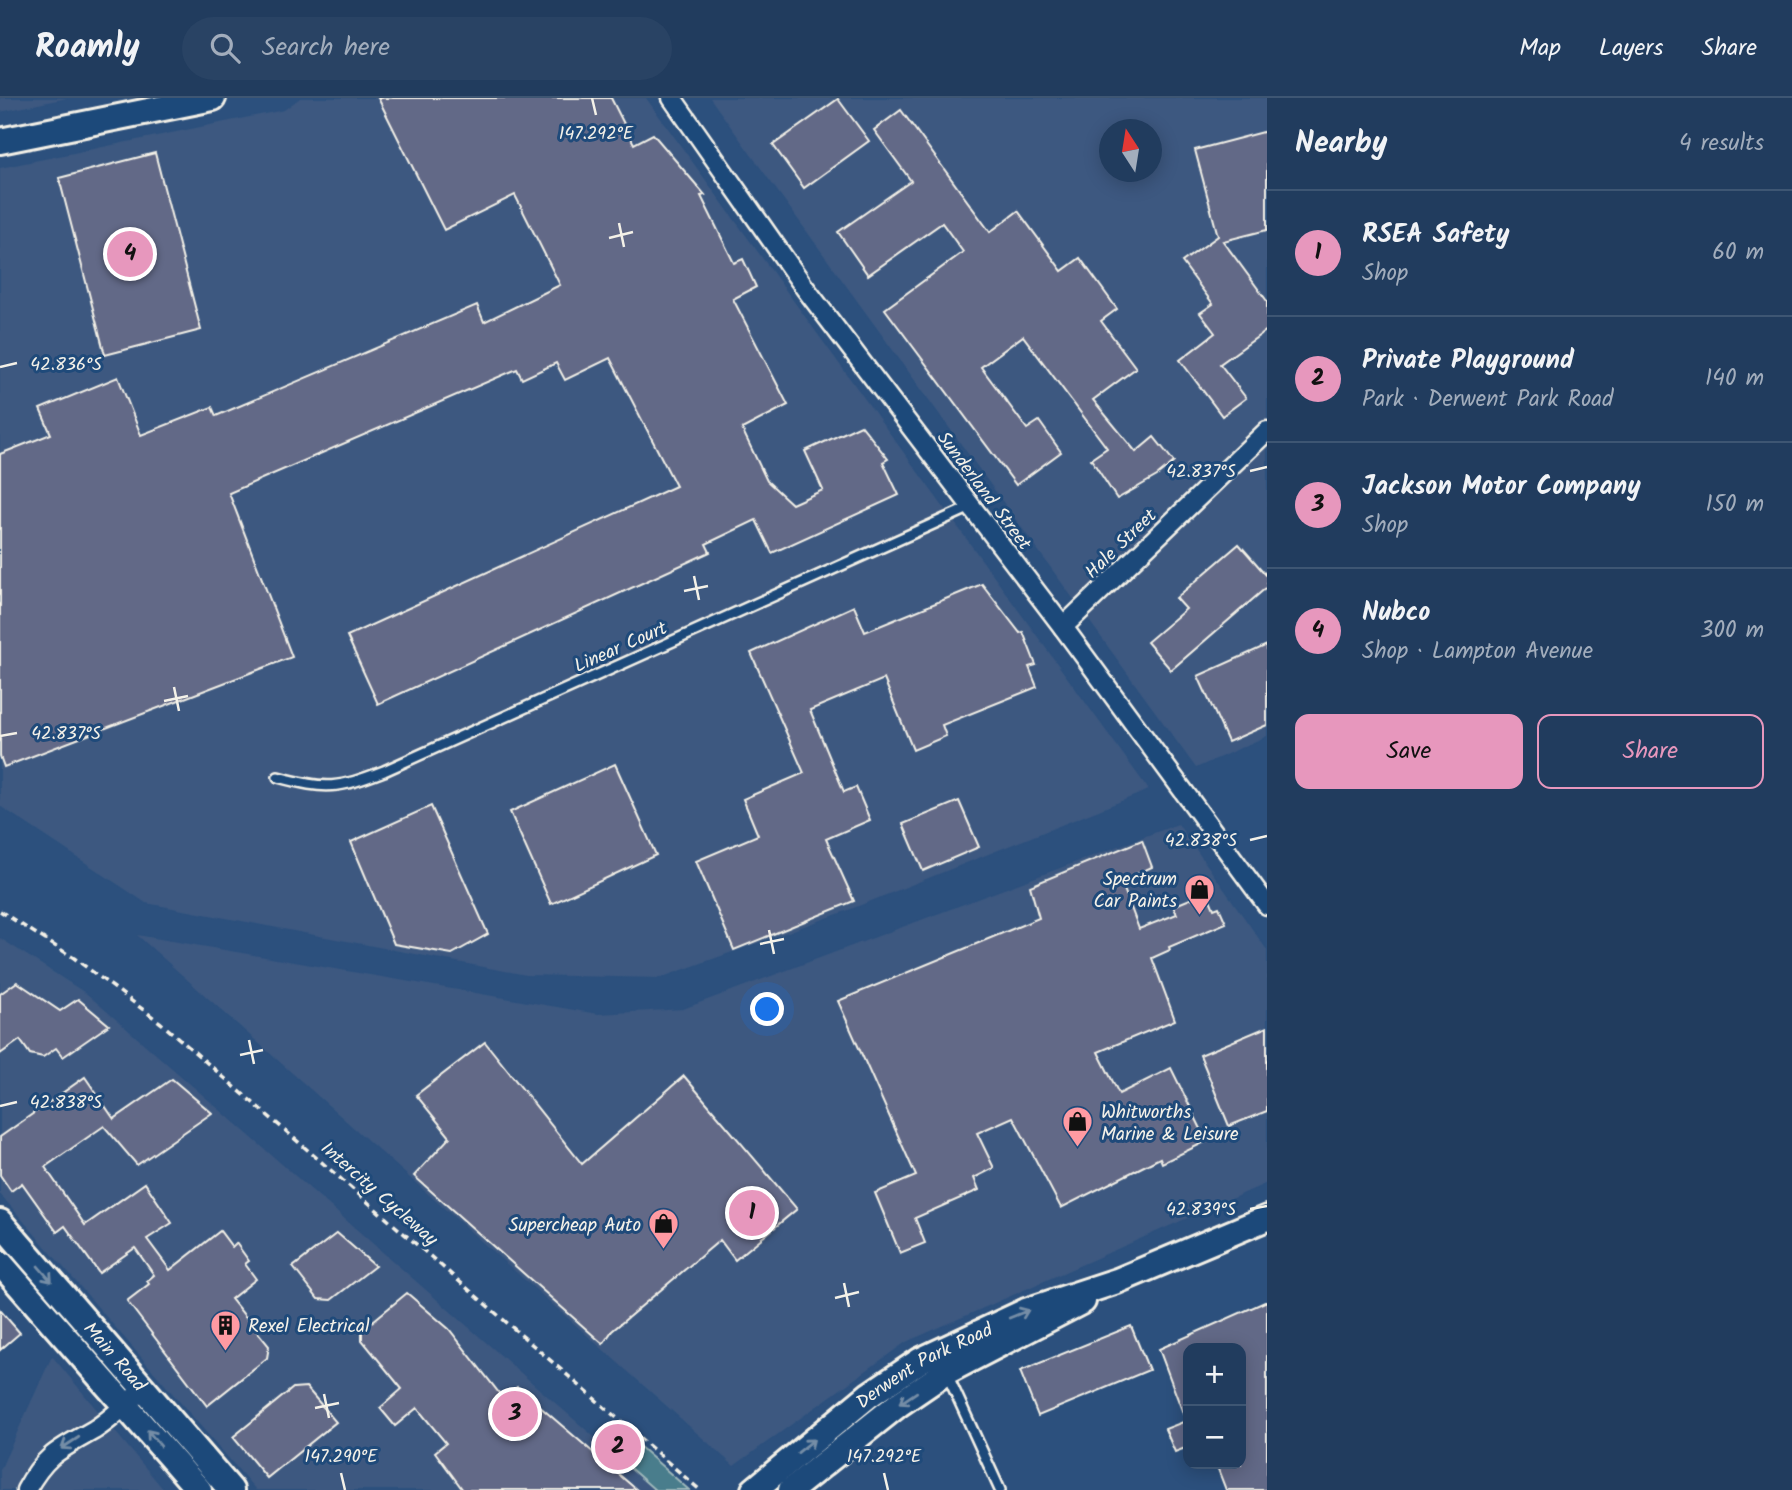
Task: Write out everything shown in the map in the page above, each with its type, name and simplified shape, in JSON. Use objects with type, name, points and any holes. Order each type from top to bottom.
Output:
[{"type":"street","points":[[0,141],[213,98]]},
{"type":"street","name":"Sunderland Street","points":[[672,98],[805,288],[1063,627],[1267,905]]},
{"type":"street","name":"Hale Street","points":[[1063,627],[1267,431]]},
{"type":"street","name":"Derwent Park Road","points":[[754,1490],[869,1395],[921,1360],[1026,1311],[1117,1282],[1267,1218]]},
{"type":"street","name":"Main Road","points":[[0,1222],[230,1490]]},
{"type":"street","name":"Main Road","points":[[0,1263],[51,1325],[125,1404],[199,1490]]},
{"type":"street","name":"Derwent Park Road","points":[[791,1490],[899,1404],[946,1372],[1062,1314],[1117,1282]]},
{"type":"street","points":[[26,1490],[41,1464],[72,1440],[95,1429],[145,1388]]},
{"type":"lane","name":"Linear Court","points":[[278,778],[319,788],[345,786],[384,771],[971,507]]},
{"type":"lane","points":[[946,1372],[1000,1490]]},
{"type":"path","name":"Intercity Cycleway","points":[[0,911],[122,992],[161,1023],[700,1490]]},
{"type":"shaded area","points":[[0,98],[67,98],[0,112]]},
{"type":"shaded area","points":[[300,98],[646,98],[1149,790],[846,911],[660,978],[526,975],[146,903],[0,806],[0,168],[284,110]]},
{"type":"shaded area","points":[[710,98],[1267,98],[1267,736],[1196,768]]},
{"type":"shaded area","points":[[1178,824],[1267,950],[1267,1183],[906,1342],[734,1466],[137,935],[598,1014],[683,1009]]},
{"type":"shaded area","points":[[0,938],[87,994],[655,1490],[256,1490],[0,1194]]},
{"type":"shaded area","points":[[52,1356],[164,1490],[0,1490],[0,1470]]},
{"type":"shaded area","points":[[622,1431],[689,1490],[655,1490],[606,1447]]},
{"type":"building","points":[[378,98],[611,98],[634,144],[653,134],[705,195],[701,196],[734,263],[743,259],[756,287],[733,299],[788,405],[742,429],[767,481],[792,504],[823,490],[805,451],[861,425],[888,459],[883,462],[899,495],[772,553],[756,520],[706,544],[710,552],[378,704],[347,636],[676,486],[610,358],[565,380],[556,363],[522,379],[517,369],[229,493],[292,657],[4,767],[0,756],[0,454],[51,434],[40,409],[118,377],[141,435],[212,407],[216,416],[477,305],[484,322],[560,285],[515,195],[444,230]]},
{"type":"building","points":[[838,99],[869,141],[804,188],[773,145]]},
{"type":"building","points":[[901,110],[990,232],[1018,211],[1062,271],[1080,258],[1117,309],[1101,321],[1136,368],[1093,400],[1136,452],[1154,437],[1174,462],[1157,476],[1117,499],[1091,459],[1107,448],[1023,336],[981,367],[1027,429],[1039,421],[1061,452],[1016,485],[885,309],[963,252],[942,223],[868,275],[838,232],[911,181],[874,130]]},
{"type":"building","points":[[1267,131],[1267,230],[1223,241],[1267,301],[1267,330],[1220,364],[1246,398],[1222,416],[1180,360],[1215,333],[1200,313],[1213,304],[1182,262],[1218,236],[1195,150]]},
{"type":"building","points":[[155,153],[201,330],[105,355],[59,178]]},
{"type":"building","points":[[1239,544],[1267,576],[1267,587],[1171,670],[1147,642],[1186,609],[1176,598]]},
{"type":"building","points":[[982,584],[1020,633],[1023,632],[1036,665],[1029,667],[1037,687],[942,725],[946,736],[913,750],[884,679],[810,710],[844,792],[856,787],[870,820],[826,839],[854,901],[734,950],[696,861],[758,835],[743,799],[804,773],[751,653],[854,606],[865,632]]},
{"type":"building","points":[[1267,645],[1267,725],[1228,742],[1198,676]]},
{"type":"building","points":[[615,764],[656,855],[551,904],[510,812]]},
{"type":"building","points":[[959,801],[979,847],[923,871],[903,824]]},
{"type":"building","points":[[431,806],[488,934],[452,954],[394,944],[351,842]]},
{"type":"building","points":[[1142,840],[1152,867],[1121,881],[1139,929],[1177,914],[1173,906],[1207,892],[1214,909],[1219,907],[1226,923],[1169,947],[1170,950],[1152,958],[1175,1020],[1098,1052],[1119,1094],[1171,1068],[1207,1141],[1162,1163],[1160,1158],[1061,1208],[1013,1117],[977,1133],[994,1168],[974,1178],[979,1190],[915,1218],[925,1243],[900,1253],[875,1193],[916,1176],[838,1001],[1039,918],[1030,886]]},
{"type":"building","points":[[17,982],[60,1011],[78,999],[109,1025],[63,1057],[56,1048],[43,1057],[30,1054],[20,1040],[0,1054],[0,994]]},
{"type":"building","points":[[1267,1027],[1267,1111],[1229,1126],[1200,1055]]},
{"type":"building","points":[[485,1042],[582,1164],[684,1076],[797,1209],[735,1260],[720,1240],[612,1331],[603,1344],[414,1176],[450,1137],[416,1095]]},
{"type":"building","points":[[85,1077],[114,1119],[172,1079],[212,1113],[137,1165],[104,1126],[45,1167],[85,1225],[145,1183],[172,1223],[147,1239],[170,1270],[220,1231],[232,1247],[236,1243],[249,1261],[245,1264],[256,1279],[231,1299],[269,1346],[267,1358],[207,1406],[127,1301],[149,1284],[147,1281],[154,1275],[135,1248],[99,1273],[65,1226],[57,1232],[22,1183],[11,1191],[0,1175],[0,1137]]},
{"type":"building","points":[[337,1233],[375,1266],[331,1300],[318,1299],[293,1267]]},
{"type":"building","points":[[407,1293],[449,1329],[503,1398],[517,1387],[637,1490],[463,1490],[435,1452],[446,1443],[417,1408],[395,1426],[380,1408],[402,1389],[362,1340],[362,1330]]},
{"type":"building","points":[[1267,1301],[1267,1490],[1226,1490],[1218,1469],[1246,1469],[1246,1343],[1183,1343],[1183,1413],[1159,1349]]},
{"type":"building","points":[[0,1310],[20,1333],[0,1350]]},
{"type":"building","points":[[1131,1326],[1149,1370],[1038,1416],[1020,1371]]},
{"type":"building","points":[[306,1387],[336,1422],[267,1478],[233,1437],[293,1388]]},
{"type":"building","points":[[1183,1422],[1183,1449],[1175,1452],[1165,1429]]},
{"type":"place","name":"Nubco","points":[[130,254]]},
{"type":"place","name":"Spectrum Car Paints","points":[[1200,916]]},
{"type":"place","name":"Whitworths Marine & Leisure","points":[[1078,1149]]},
{"type":"place","name":"RSEA Safety","points":[[752,1213]]},
{"type":"place","name":"Supercheap Auto","points":[[664,1251]]},
{"type":"place","name":"Rexel Electrical","points":[[225,1352]]},
{"type":"place","name":"Jackson Motor Company","points":[[515,1414]]},
{"type":"place","name":"Private Playground","points":[[618,1447]]}]
